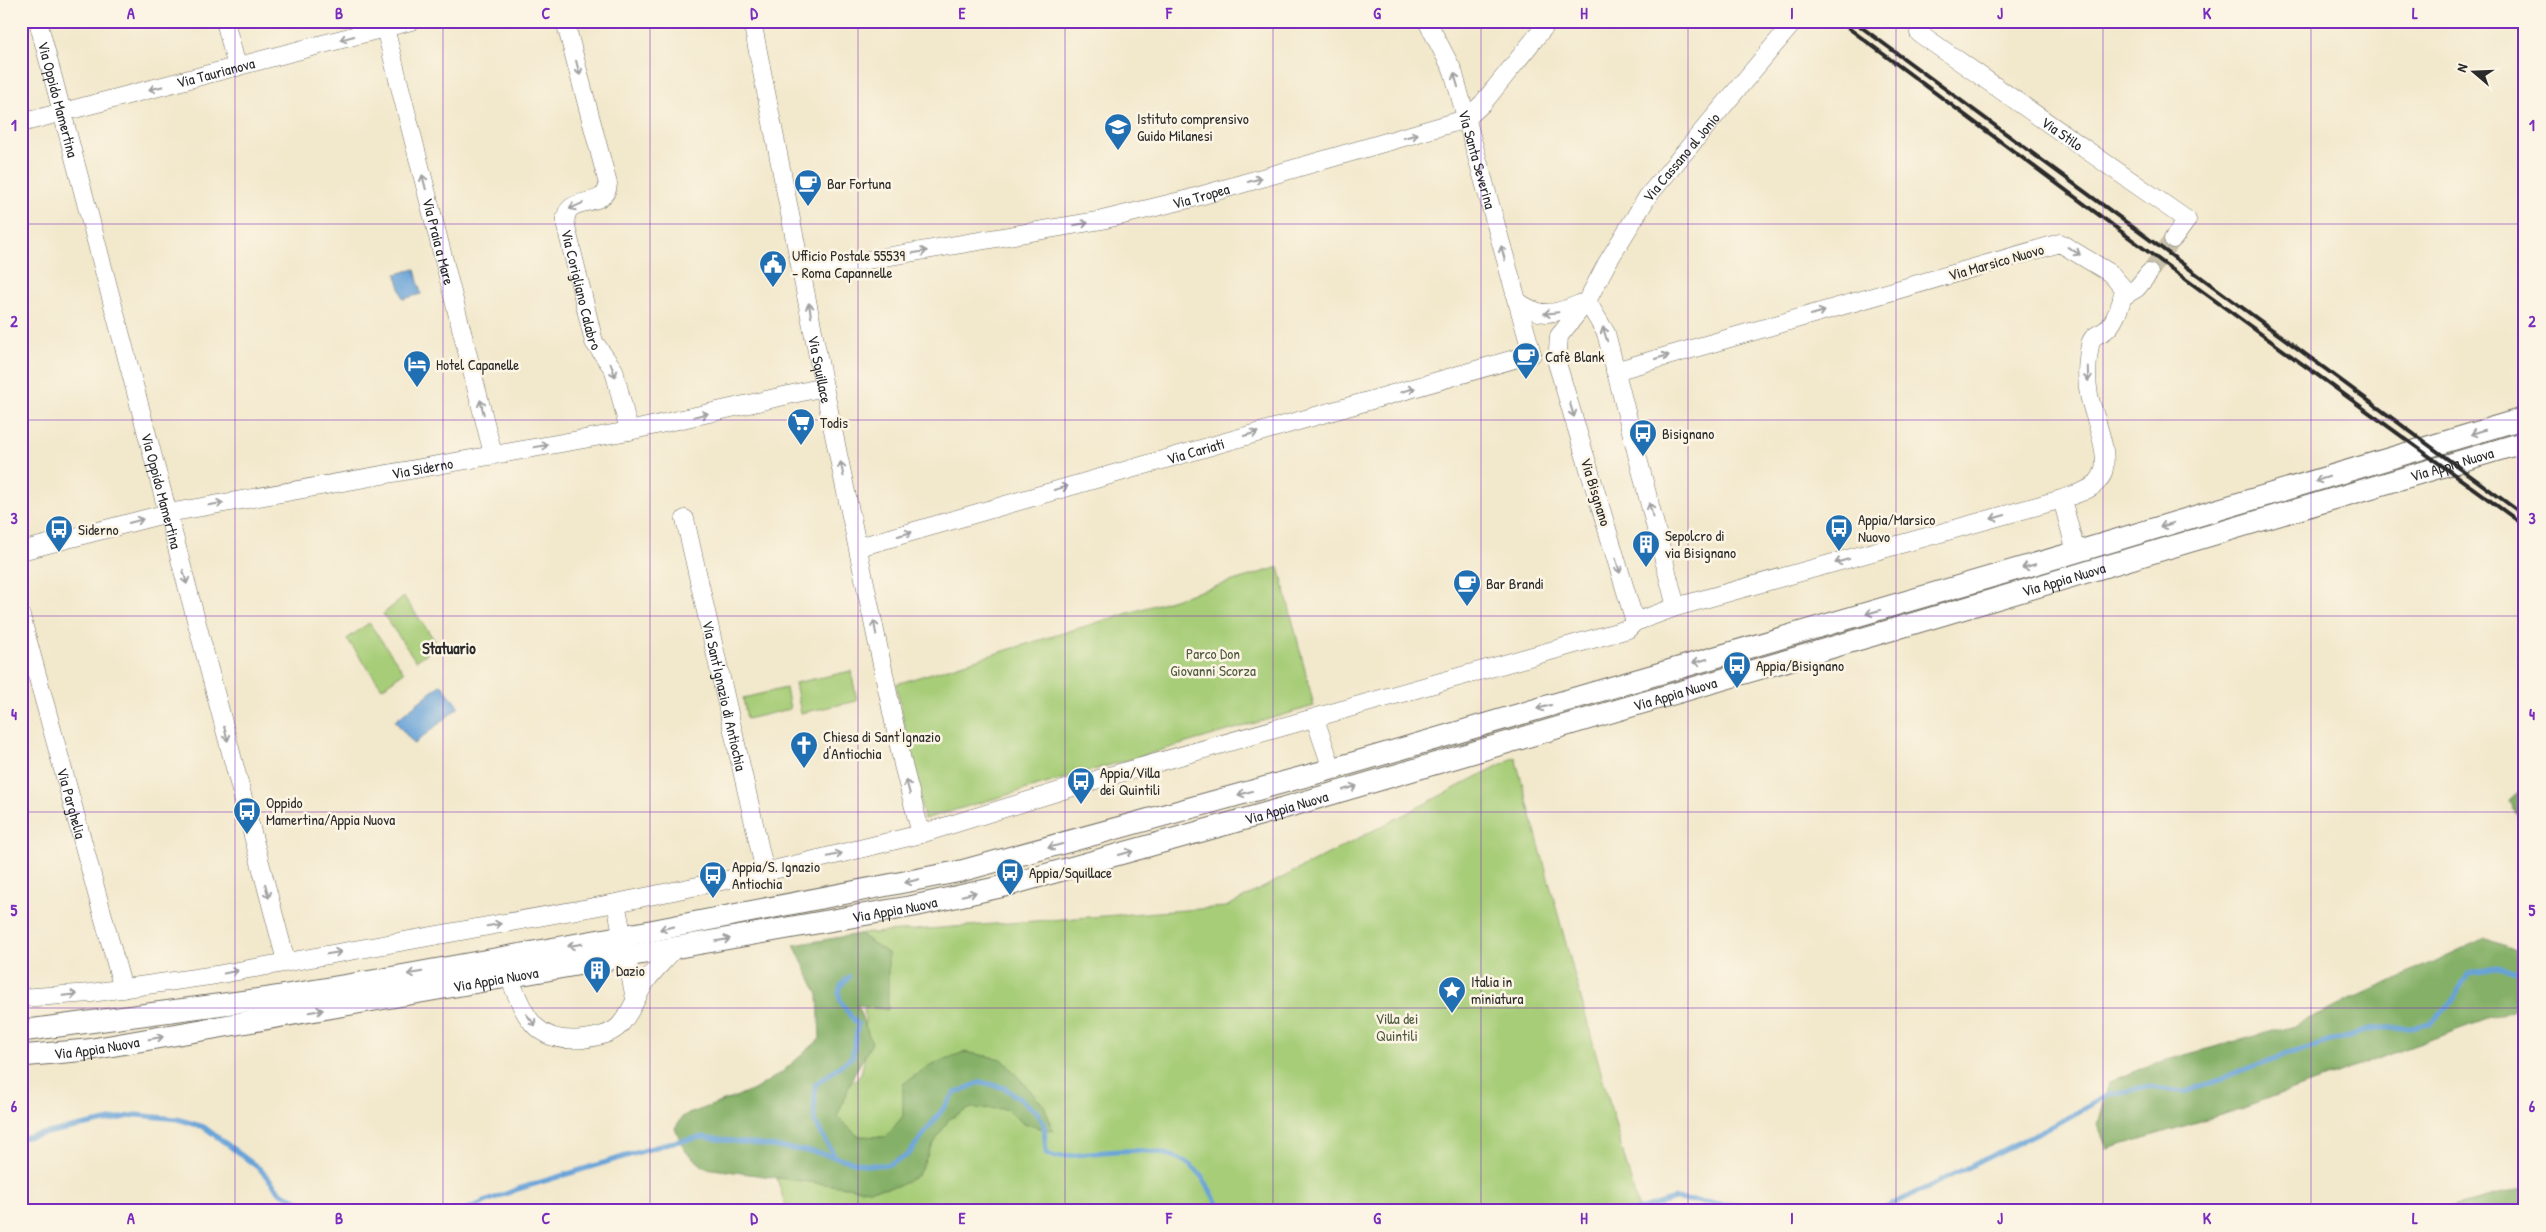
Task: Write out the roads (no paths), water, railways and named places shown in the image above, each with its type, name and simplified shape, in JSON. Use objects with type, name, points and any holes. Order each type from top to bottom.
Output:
[{"type":"main road","name":"Via Appia Nuova","points":[[21,1056],[87,1050],[509,977],[624,946],[961,871],[1332,769],[2076,552],[2525,418]]},
{"type":"main road","name":"Via Appia Nuova","points":[[21,1030],[262,999],[624,946],[675,948],[914,906],[1009,885],[1074,868],[1881,634],[2525,442]]},
{"type":"street","name":"Via Oppido Mamertina","points":[[38,21],[286,961]]},
{"type":"street","points":[[225,21],[237,67]]},
{"type":"street","name":"Via Taurianova","points":[[21,123],[411,21]]},
{"type":"street","name":"Via Corigliano Calabro","points":[[565,21],[608,184],[606,192],[600,198],[569,209],[566,214],[566,226],[594,342],[614,370],[630,431]]},
{"type":"street","name":"Via Squillace","points":[[752,21],[803,271],[824,387],[903,765],[921,834]]},
{"type":"street","name":"Via Santa Severina","points":[[1427,21],[1453,71],[1532,354]]},
{"type":"street","name":"Via Tropea","points":[[803,271],[1102,220],[1189,199],[1466,119],[1484,103],[1549,21]]},
{"type":"street","name":"Via Cassano al Jonio","points":[[1557,363],[1559,336],[1587,301],[1607,263],[1648,196],[1791,25]]},
{"type":"street","name":"Via Praia a Mare","points":[[385,28],[493,454]]},
{"type":"street","name":"Via Stilo","points":[[1919,33],[2187,220],[2173,239]]},
{"type":"street","name":"Via Marsico Nuovo","points":[[1615,371],[2060,243],[2114,276],[2123,286],[2122,297]]},
{"type":"street","points":[[21,998],[51,998],[123,989],[616,903],[765,872],[921,834],[1099,779],[1628,629],[1635,622],[1676,608],[2062,499],[2092,488],[2104,471],[2101,438],[2089,394],[2091,340],[2096,334],[2110,326],[2122,297],[2137,288],[2149,273]]},
{"type":"street","points":[[1516,300],[1534,312],[1543,314],[1556,313],[1587,301],[1604,328],[1676,608]]},
{"type":"street","points":[[1532,354],[1557,363]]},
{"type":"street","name":"Via Cariati","points":[[858,547],[1532,354]]},
{"type":"street","name":"Via Bisgnano","points":[[1557,363],[1635,622]]},
{"type":"street","name":"Via Siderno","points":[[21,551],[168,512],[630,431],[824,387]]},
{"type":"street","points":[[2062,499],[2076,552]]},
{"type":"street","name":"Via Sant'Ignazio di Antiochia","points":[[685,519],[765,872]]},
{"type":"street","name":"Via Parghelia","points":[[21,616],[123,989]]},
{"type":"street","points":[[1315,719],[1332,769]]},
{"type":"street","points":[[616,903],[635,999]]},
{"type":"street","points":[[509,977],[531,1021],[546,1034],[561,1040],[589,1038],[611,1032],[625,1018],[648,979],[675,948]]},
{"type":"water","points":[[415,269],[421,294],[403,299],[396,274]]},
{"type":"water","points":[[441,684],[459,707],[414,744],[395,721]]},
{"type":"waterway","points":[[1879,1211],[2060,1122],[2110,1094],[2149,1087],[2185,1092],[2287,1054],[2376,1028],[2411,1028],[2430,1023],[2450,1003],[2469,973],[2498,966],[2525,973]]},
{"type":"waterway","points":[[835,1157],[814,1120],[815,1085],[852,1057],[858,1025],[844,1007],[839,995],[839,989],[849,977]]},
{"type":"waterway","points":[[461,1211],[518,1189],[669,1143],[703,1137],[815,1152],[866,1165],[887,1165],[908,1155],[955,1093],[981,1082],[1005,1088],[1036,1111],[1044,1124],[1046,1153],[1055,1157],[1133,1150],[1172,1156],[1188,1164],[1202,1177],[1221,1211]]},
{"type":"waterway","points":[[21,1138],[136,1115],[177,1119],[204,1127],[260,1169],[281,1193],[323,1211]]},
{"type":"waterway","points":[[1636,1211],[1675,1199],[1795,1211]]},
{"type":"tunnel","points":[[2149,273],[2173,239]]},
{"type":"railway","points":[[1839,21],[2162,262],[2525,526]]},
{"type":"railway","points":[[1853,21],[2525,516]]},
{"type":"place","name":"Istituto comprensivo Guido Milanesi","points":[[1118,151]]},
{"type":"place","name":"Bar Fortuna","points":[[808,207]]},
{"type":"place","name":"Ufficio Postale 55539 – Roma Capannelle","points":[[773,288]]},
{"type":"place","name":"Cafè Blank","points":[[1526,380]]},
{"type":"place","name":"Hotel Capanelle","points":[[417,388]]},
{"type":"place","name":"Todis","points":[[801,446]]},
{"type":"place","name":"Bisignano","points":[[1643,457]]},
{"type":"place","name":"Appia/Marsico Nuovo","points":[[1839,552]]},
{"type":"place","name":"Siderno","points":[[59,553]]},
{"type":"place","name":"Sepolcro di via Bisignano","points":[[1646,568]]},
{"type":"place","name":"Bar Brandi","points":[[1467,607]]},
{"type":"place","name":"Appia/Bisignano","points":[[1737,689]]},
{"type":"place","name":"Chiesa di Sant'Ignazio d'Antiochia","points":[[804,769]]},
{"type":"place","name":"Appia/Villa dei Quintili","points":[[1081,805]]},
{"type":"place","name":"Oppido Mamertina/Appia Nuova","points":[[247,835]]},
{"type":"place","name":"Appia/Squillace","points":[[1010,896]]},
{"type":"place","name":"Appia/S. Ignazio Antiochia","points":[[713,899]]},
{"type":"place","name":"Dazio","points":[[597,994]]},
{"type":"place","name":"Italia in miniatura","points":[[1452,1014]]},
{"type":"district","name":"Statuario","points":[[449,648]]},
{"type":"park label","name":"Parco Don Giovanni Scorza","points":[[1213,662]]},
{"type":"park label","name":"Villa dei Quintili","points":[[1397,1026]]}]
